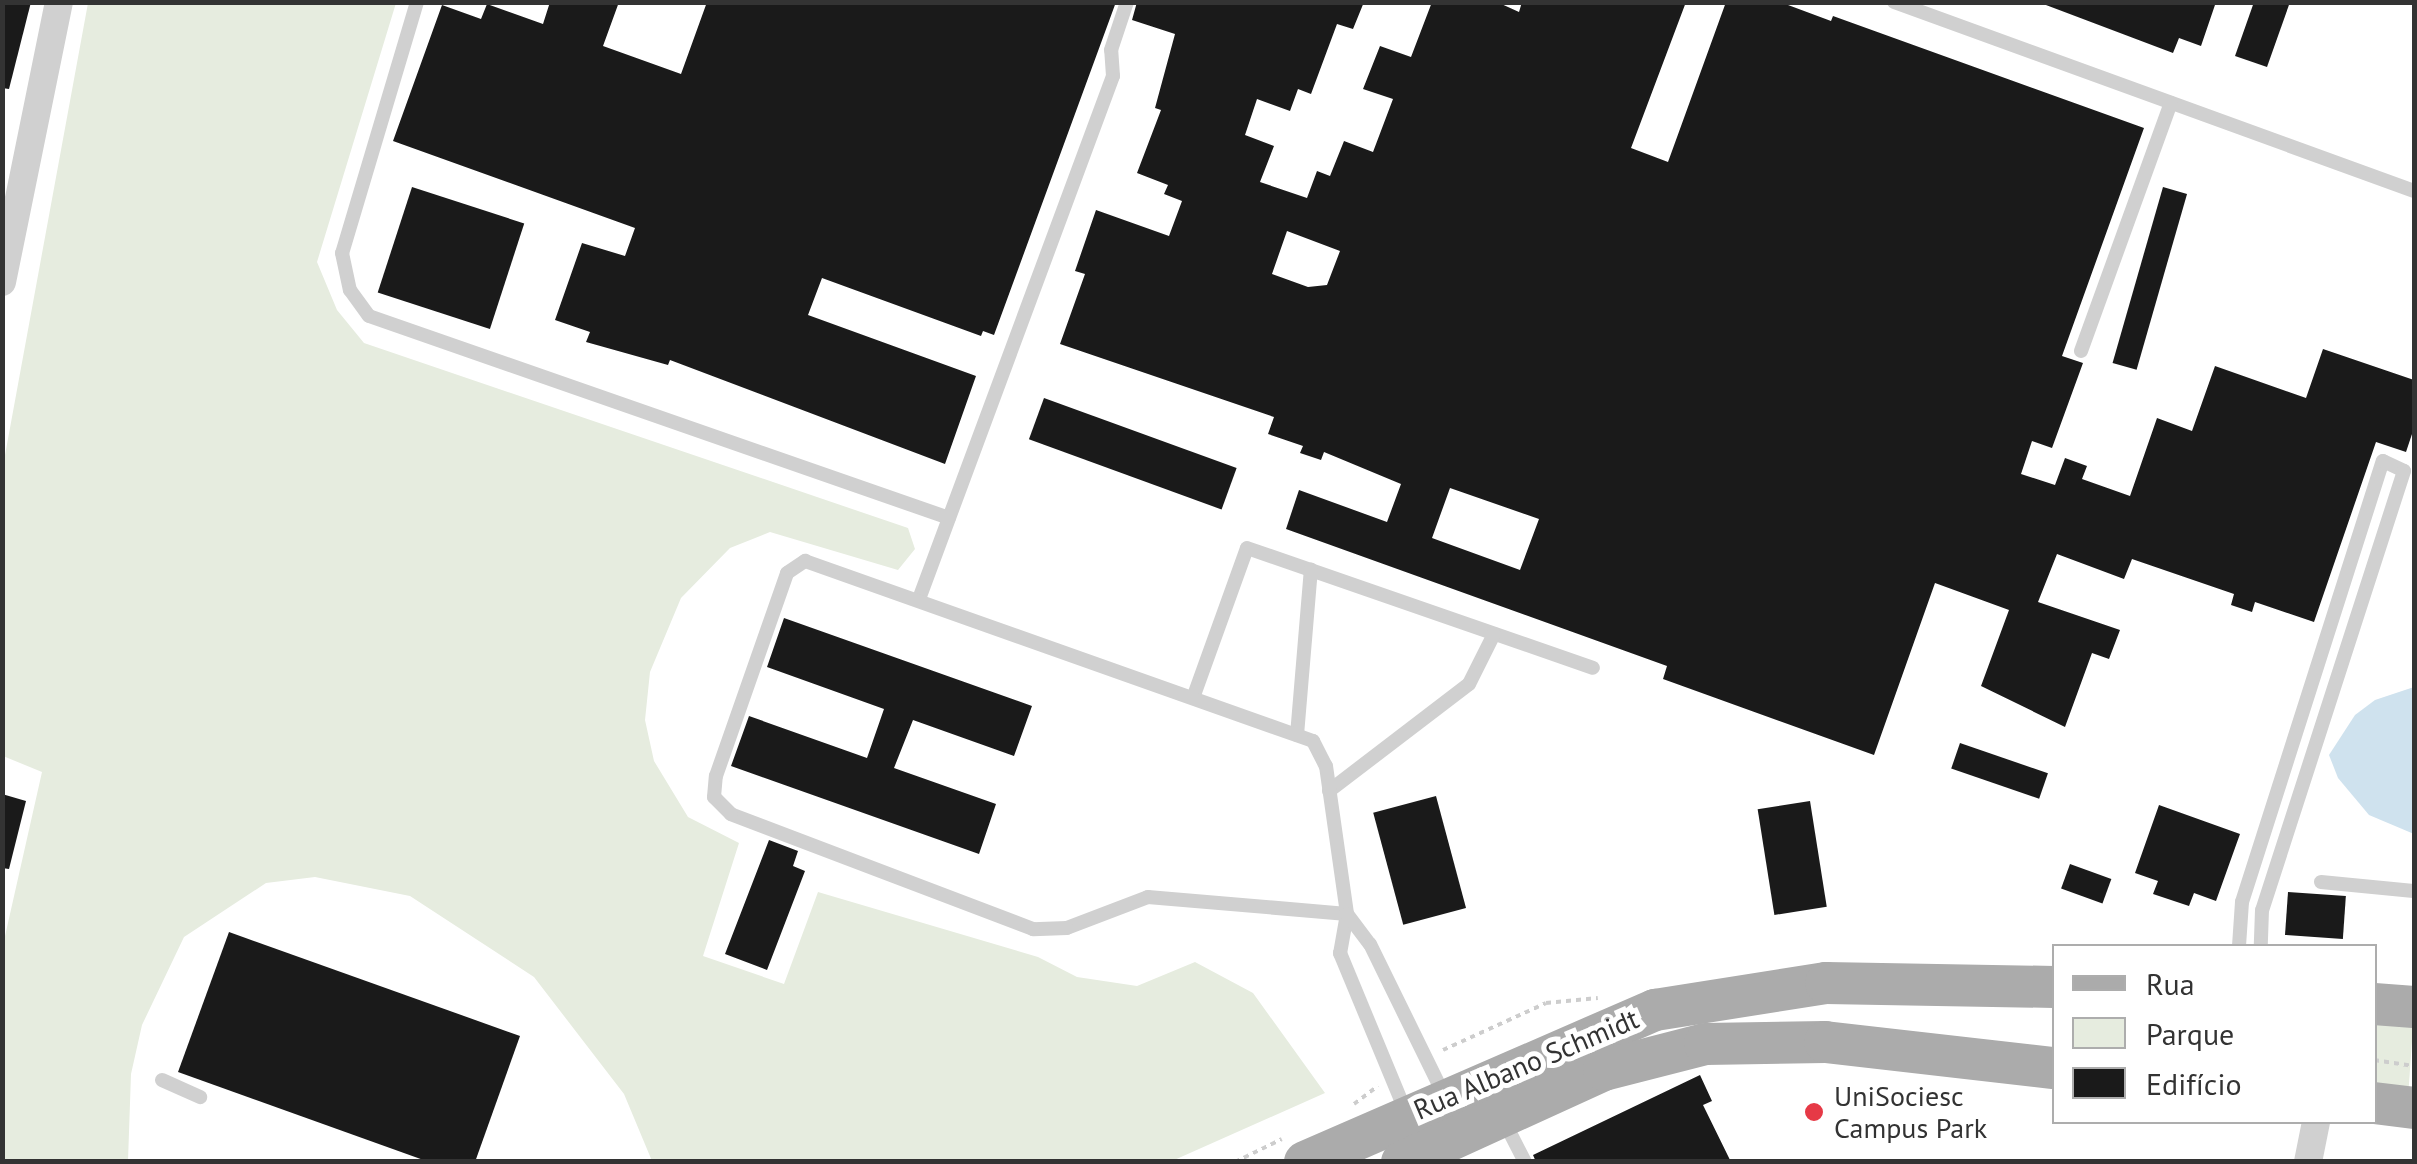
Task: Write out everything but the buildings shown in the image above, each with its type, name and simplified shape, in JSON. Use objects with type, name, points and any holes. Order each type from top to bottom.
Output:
[{"type":"main road","name":"Rua Albano Schmidt","points":[[1304,1162],[1621,1020],[1696,1001],[1826,983],[2052,987]]},
{"type":"main road","points":[[2377,1004],[2414,1006]]},
{"type":"main road","points":[[1402,1162],[1628,1061],[1744,1039],[2052,1068]]},
{"type":"main road","points":[[2377,1104],[2414,1108]]},
{"type":"street","points":[[2,282],[59,2]]},
{"type":"street","points":[[2308,1162],[2316,1124]]},
{"type":"lane","points":[[418,2],[342,252],[350,290],[369,316],[949,518]]},
{"type":"lane","points":[[919,599],[1113,76],[1111,50],[1128,2]]},
{"type":"lane","points":[[1894,2],[2414,191]]},
{"type":"lane","points":[[1939,19],[1944,2]]},
{"type":"lane","points":[[2081,351],[2171,103]]},
{"type":"lane","points":[[2239,944],[2242,902],[2383,461],[2404,470],[2262,910],[2261,944]]},
{"type":"lane","points":[[1193,698],[1247,548],[1593,668]]},
{"type":"lane","points":[[1426,1106],[1340,953],[1346,914],[1330,790],[1313,741],[804,561],[787,572],[716,776],[714,797],[732,814],[1033,929],[1067,928],[1148,897],[1346,914],[1370,944],[1426,1106]]},
{"type":"lane","points":[[1297,736],[1311,570]]},
{"type":"lane","points":[[1330,790],[1469,684],[1494,634]]},
{"type":"lane","points":[[2320,882],[2414,891]]},
{"type":"lane","points":[[162,1080],[200,1097]]},
{"type":"lane","points":[[1502,1116],[1525,1162]]},
{"type":"path","points":[[2377,1060],[2414,1066]]},
{"type":"green space","points":[[88,3],[396,3],[317,262],[337,310],[364,343],[908,528],[915,549],[898,570],[770,532],[730,548],[681,598],[650,672],[645,720],[654,761],[688,817],[739,843],[703,956],[784,984],[818,892],[1038,957],[1077,977],[1137,986],[1195,962],[1253,993],[1325,1093],[1172,1161],[652,1161],[624,1094],[534,977],[410,896],[315,877],[266,883],[184,937],[142,1025],[131,1074],[128,1161],[3,1161],[3,945],[42,772],[3,756],[3,466]]},
{"type":"green space","points":[[2377,1011],[2414,1014],[2409,1087],[2377,1084]]},
{"type":"water","points":[[2414,687],[2414,834],[2369,815],[2338,778],[2329,755],[2355,715],[2375,700]]},
{"type":"place","name":"UniSociesc Campus Park","points":[[1814,1112]]}]
